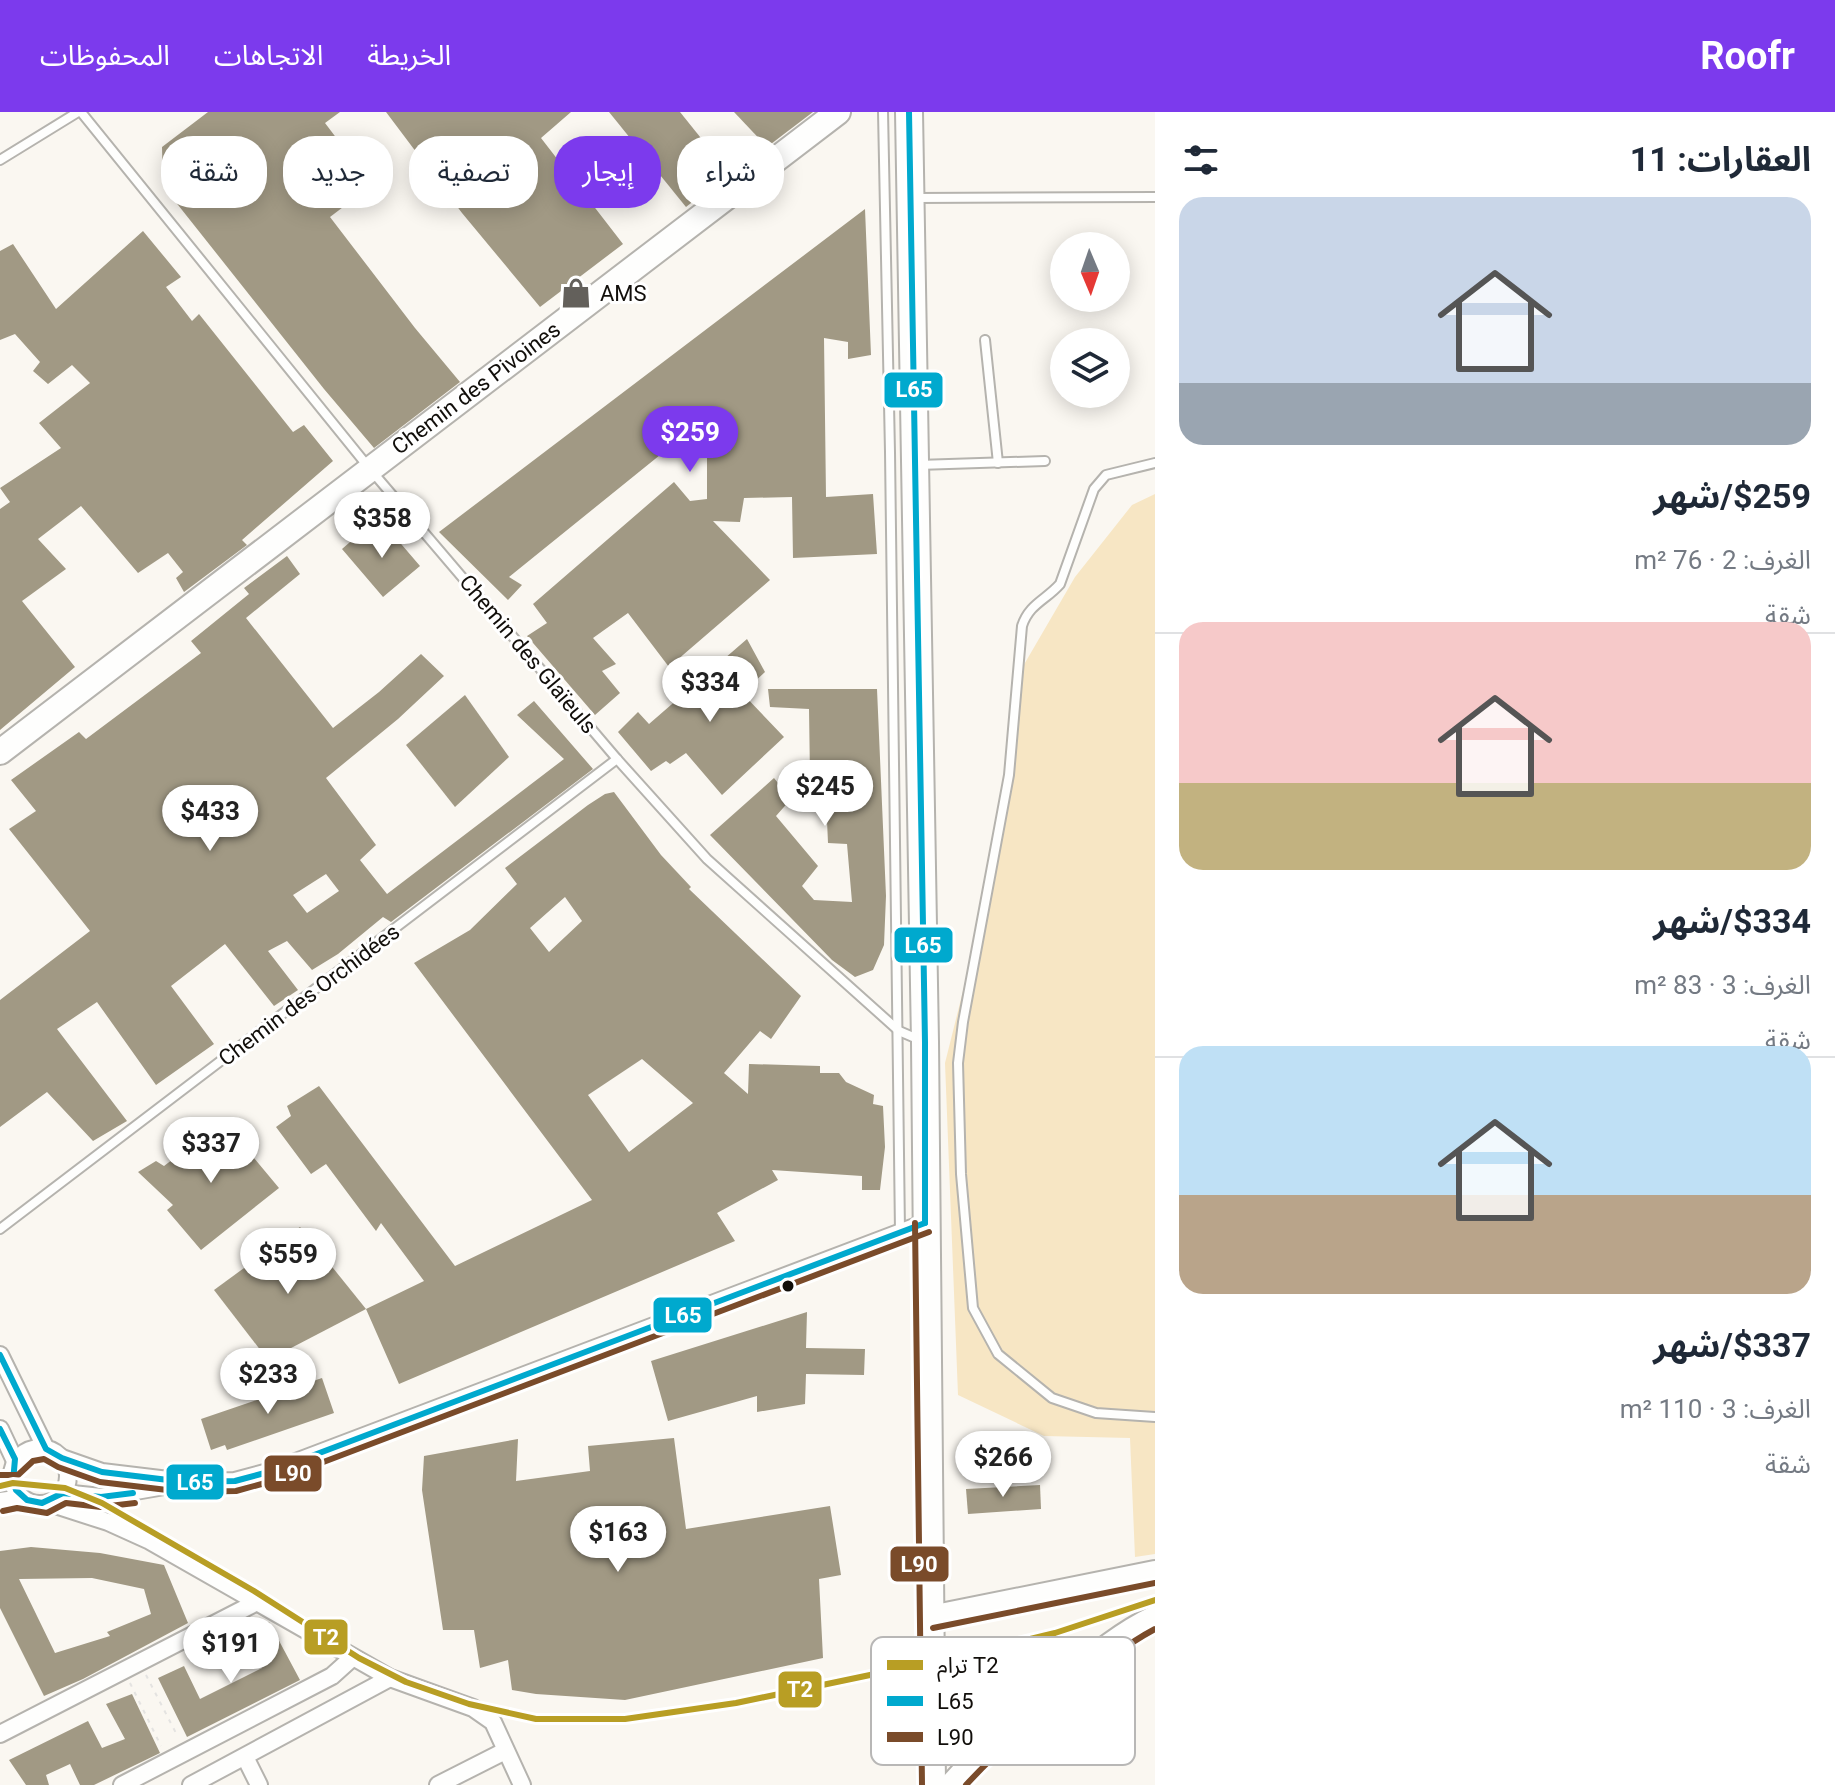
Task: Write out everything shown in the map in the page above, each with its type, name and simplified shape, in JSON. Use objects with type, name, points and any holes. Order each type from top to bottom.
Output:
[{"type":"main road","points":[[909,112],[914,365],[906,465],[918,582],[925,1042],[913,1227],[931,1637]]},
{"type":"main road","points":[[932,1765],[932,1785]]},
{"type":"street","name":"Chemin des Pivoines","points":[[0,752],[838,112]]},
{"type":"street","points":[[0,1355],[46,1449],[62,1458],[102,1472],[185,1482],[235,1481],[272,1471],[913,1227]]},
{"type":"street","points":[[0,1429],[13,1483],[22,1498]]},
{"type":"street","points":[[10,1464],[28,1451],[46,1449]]},
{"type":"street","points":[[56,1498],[68,1473],[62,1458]]},
{"type":"street","points":[[0,1501],[22,1498],[31,1502],[131,1494],[185,1482]]},
{"type":"street","points":[[56,1498],[150,1541],[390,1678],[473,1708],[493,1722],[522,1785]]},
{"type":"street","points":[[931,1618],[1155,1573]]},
{"type":"street","points":[[0,1734],[257,1602]]},
{"type":"street","points":[[1125,1637],[1155,1618]]},
{"type":"street","points":[[122,1785],[332,1676],[352,1658]]},
{"type":"street","points":[[191,1785],[390,1678]]},
{"type":"street","points":[[438,1785],[505,1751]]},
{"type":"street","points":[[245,1757],[259,1785]]},
{"type":"street","points":[[952,1785],[972,1765]]},
{"type":"lane","points":[[0,160],[80,112]]},
{"type":"lane","name":"Chemin des Glaïeuls","points":[[80,112],[370,469],[617,759],[707,859],[899,1031],[925,1042]]},
{"type":"lane","points":[[883,112],[887,366],[906,465],[891,588],[899,1031],[913,1227]]},
{"type":"lane","points":[[911,198],[1155,197]]},
{"type":"lane","points":[[985,340],[998,463]]},
{"type":"lane","points":[[887,366],[914,365]]},
{"type":"lane","points":[[906,465],[1045,461]]},
{"type":"lane","points":[[1155,463],[1106,475],[1094,489],[1060,584],[1026,613],[1022,626],[1009,775],[958,1063],[961,1174],[973,1308],[998,1354],[1052,1398],[1096,1413],[1155,1417]]},
{"type":"lane","points":[[891,588],[918,582]]},
{"type":"lane","name":"Chemin des Orchidées","points":[[0,1229],[617,759]]},
{"type":"lane","points":[[896,884],[923,885]]},
{"type":"path","points":[[140,1663],[186,1752]]},
{"type":"path","points":[[124,1672],[168,1761]]},
{"type":"shaded area","points":[[1155,494],[1155,1554],[1135,1557],[1130,1438],[1044,1436],[958,1395],[945,1063],[1004,827],[1022,668],[1075,577],[1132,505]]},
{"type":"building","points":[[208,112],[340,112],[325,123],[335,136],[283,136],[283,208],[342,208],[330,217],[460,382],[374,448],[180,208],[267,208],[267,136],[176,136]]},
{"type":"building","points":[[386,112],[571,112],[541,138],[554,155],[554,208],[595,208],[623,244],[540,307],[458,208],[538,208],[538,136],[409,136],[409,143]]},
{"type":"building","points":[[609,112],[680,112],[699,136],[677,136],[677,196],[661,176],[661,136],[628,136]]},
{"type":"building","points":[[734,112],[813,112],[781,136],[757,136]]},
{"type":"building","points":[[865,209],[871,355],[848,359],[848,342],[824,338],[826,497],[873,494],[877,554],[793,558],[792,497],[744,498],[740,522],[713,521],[770,580],[669,667],[628,613],[593,638],[616,664],[602,671],[620,693],[595,715],[527,636],[547,623],[533,604],[674,482],[690,501],[707,499],[707,433],[686,434],[509,577],[522,585],[508,600],[439,532]]},
{"type":"building","points":[[143,231],[181,277],[166,287],[192,321],[199,314],[293,432],[304,425],[333,461],[242,540],[247,545],[184,592],[176,578],[183,572],[168,553],[138,573],[81,506],[38,539],[66,569],[22,601],[75,667],[0,730],[0,509],[10,502],[0,488],[61,448],[39,423],[90,383],[72,365],[48,384],[33,371],[40,362],[15,334],[0,340],[0,251],[13,244],[56,309]]},
{"type":"building","points":[[384,524],[420,566],[383,597],[342,549],[357,536],[362,543]]},
{"type":"building","points":[[287,556],[300,574],[246,618],[333,728],[421,654],[444,676],[398,719],[326,778],[376,845],[360,860],[387,894],[564,759],[517,715],[534,701],[593,769],[391,922],[383,917],[338,954],[312,970],[287,941],[268,951],[298,990],[274,1006],[225,944],[171,986],[214,1044],[156,1085],[97,1002],[57,1029],[127,1121],[93,1141],[47,1092],[0,1127],[0,1000],[90,931],[9,829],[36,811],[11,780],[79,732],[86,739],[201,653],[191,641],[249,594],[244,588]],"holes":[[[326,874],[339,891],[307,913],[293,895]]]},
{"type":"building","points":[[747,639],[765,672],[742,693],[784,737],[722,795],[686,753],[670,764],[666,761],[651,771],[618,732],[638,712],[649,724]]},
{"type":"building","points":[[768,689],[877,689],[886,896],[884,945],[873,970],[855,977],[832,960],[710,835],[774,778],[791,799],[776,816],[818,866],[802,886],[814,900],[852,902],[847,844],[828,843],[825,776],[810,776],[809,709],[770,707]]},
{"type":"building","points":[[465,695],[509,757],[455,807],[406,745]]},
{"type":"building","points":[[614,792],[661,855],[691,887],[689,889],[801,996],[771,1039],[760,1031],[724,1073],[748,1094],[749,1064],[820,1066],[820,1073],[839,1073],[846,1082],[874,1095],[873,1104],[883,1106],[885,1147],[880,1190],[862,1190],[862,1176],[772,1170],[778,1180],[717,1213],[735,1241],[399,1384],[366,1309],[424,1281],[381,1223],[376,1231],[326,1164],[311,1174],[276,1127],[291,1116],[287,1106],[319,1086],[455,1266],[592,1200],[414,963],[470,930],[517,884],[505,868],[605,794]],"holes":[[[565,897],[582,921],[549,952],[530,928]],[[642,1059],[693,1103],[629,1152],[588,1095]]]},
{"type":"building","points":[[223,1121],[279,1188],[201,1250],[167,1210],[173,1205],[138,1172],[156,1161],[164,1166]]},
{"type":"building","points":[[300,1227],[366,1309],[268,1360],[214,1290]]},
{"type":"building","points":[[807,1312],[806,1348],[865,1349],[864,1375],[806,1374],[805,1404],[757,1412],[757,1396],[668,1421],[651,1361]]},
{"type":"building","points":[[322,1378],[334,1413],[227,1450],[225,1445],[211,1450],[201,1419]]},
{"type":"building","points":[[674,1438],[686,1529],[830,1506],[841,1575],[819,1579],[823,1658],[625,1700],[512,1690],[508,1660],[480,1668],[474,1630],[443,1630],[422,1490],[424,1456],[518,1439],[516,1481],[590,1471],[588,1446]]},
{"type":"building","points":[[1040,1485],[1041,1509],[968,1514],[966,1489]]},
{"type":"building","points":[[31,1547],[100,1553],[164,1565],[188,1623],[83,1679],[44,1696],[0,1608],[0,1551]],"holes":[[[92,1578],[144,1589],[151,1614],[107,1632],[110,1636],[55,1653],[19,1579]]]},
{"type":"building","points":[[269,1622],[300,1680],[187,1737],[158,1678],[184,1666],[200,1699],[262,1668],[245,1633]]},
{"type":"building","points":[[132,1694],[160,1753],[94,1785],[80,1785],[70,1764],[46,1775],[49,1785],[26,1785],[9,1760],[88,1721],[102,1748],[125,1739],[106,1704]]},
{"type":"tram line","name":"T2","points":[[0,1486],[13,1483],[65,1488],[102,1503],[254,1591],[359,1658],[406,1682],[469,1704],[536,1719],[625,1719],[736,1703],[871,1675]]},
{"type":"tram line","name":"T2","points":[[1038,1637],[1155,1600]]},
{"type":"transit line","name":"L65","points":[[909,112],[925,1042],[925,1223]]},
{"type":"transit line","name":"L90","points":[[915,1223],[920,1637]]},
{"type":"transit line","name":"L65","points":[[0,1355],[46,1449],[62,1458],[102,1472],[185,1482],[235,1481],[272,1471],[925,1223]]},
{"type":"transit line","name":"L90","points":[[0,1475],[18,1475],[33,1461],[44,1459],[100,1482],[184,1492],[236,1491],[276,1480],[929,1232]]},
{"type":"transit line","name":"L65","points":[[0,1429],[15,1459],[13,1482],[16,1490],[27,1500],[42,1503],[63,1493],[101,1497],[133,1493]]},
{"type":"transit line","name":"L90","points":[[3,1511],[17,1508],[47,1513],[66,1503],[101,1507],[135,1503]]},
{"type":"transit line","name":"L90","points":[[933,1628],[1155,1583]]},
{"type":"transit line","name":"L90","points":[[1135,1641],[1155,1629]]},
{"type":"transit line","name":"L90","points":[[922,1765],[922,1785]]},
{"type":"transit line","name":"L90","points":[[966,1785],[986,1765]]},
{"type":"place","name":"AMS","points":[[576,293]]}]
